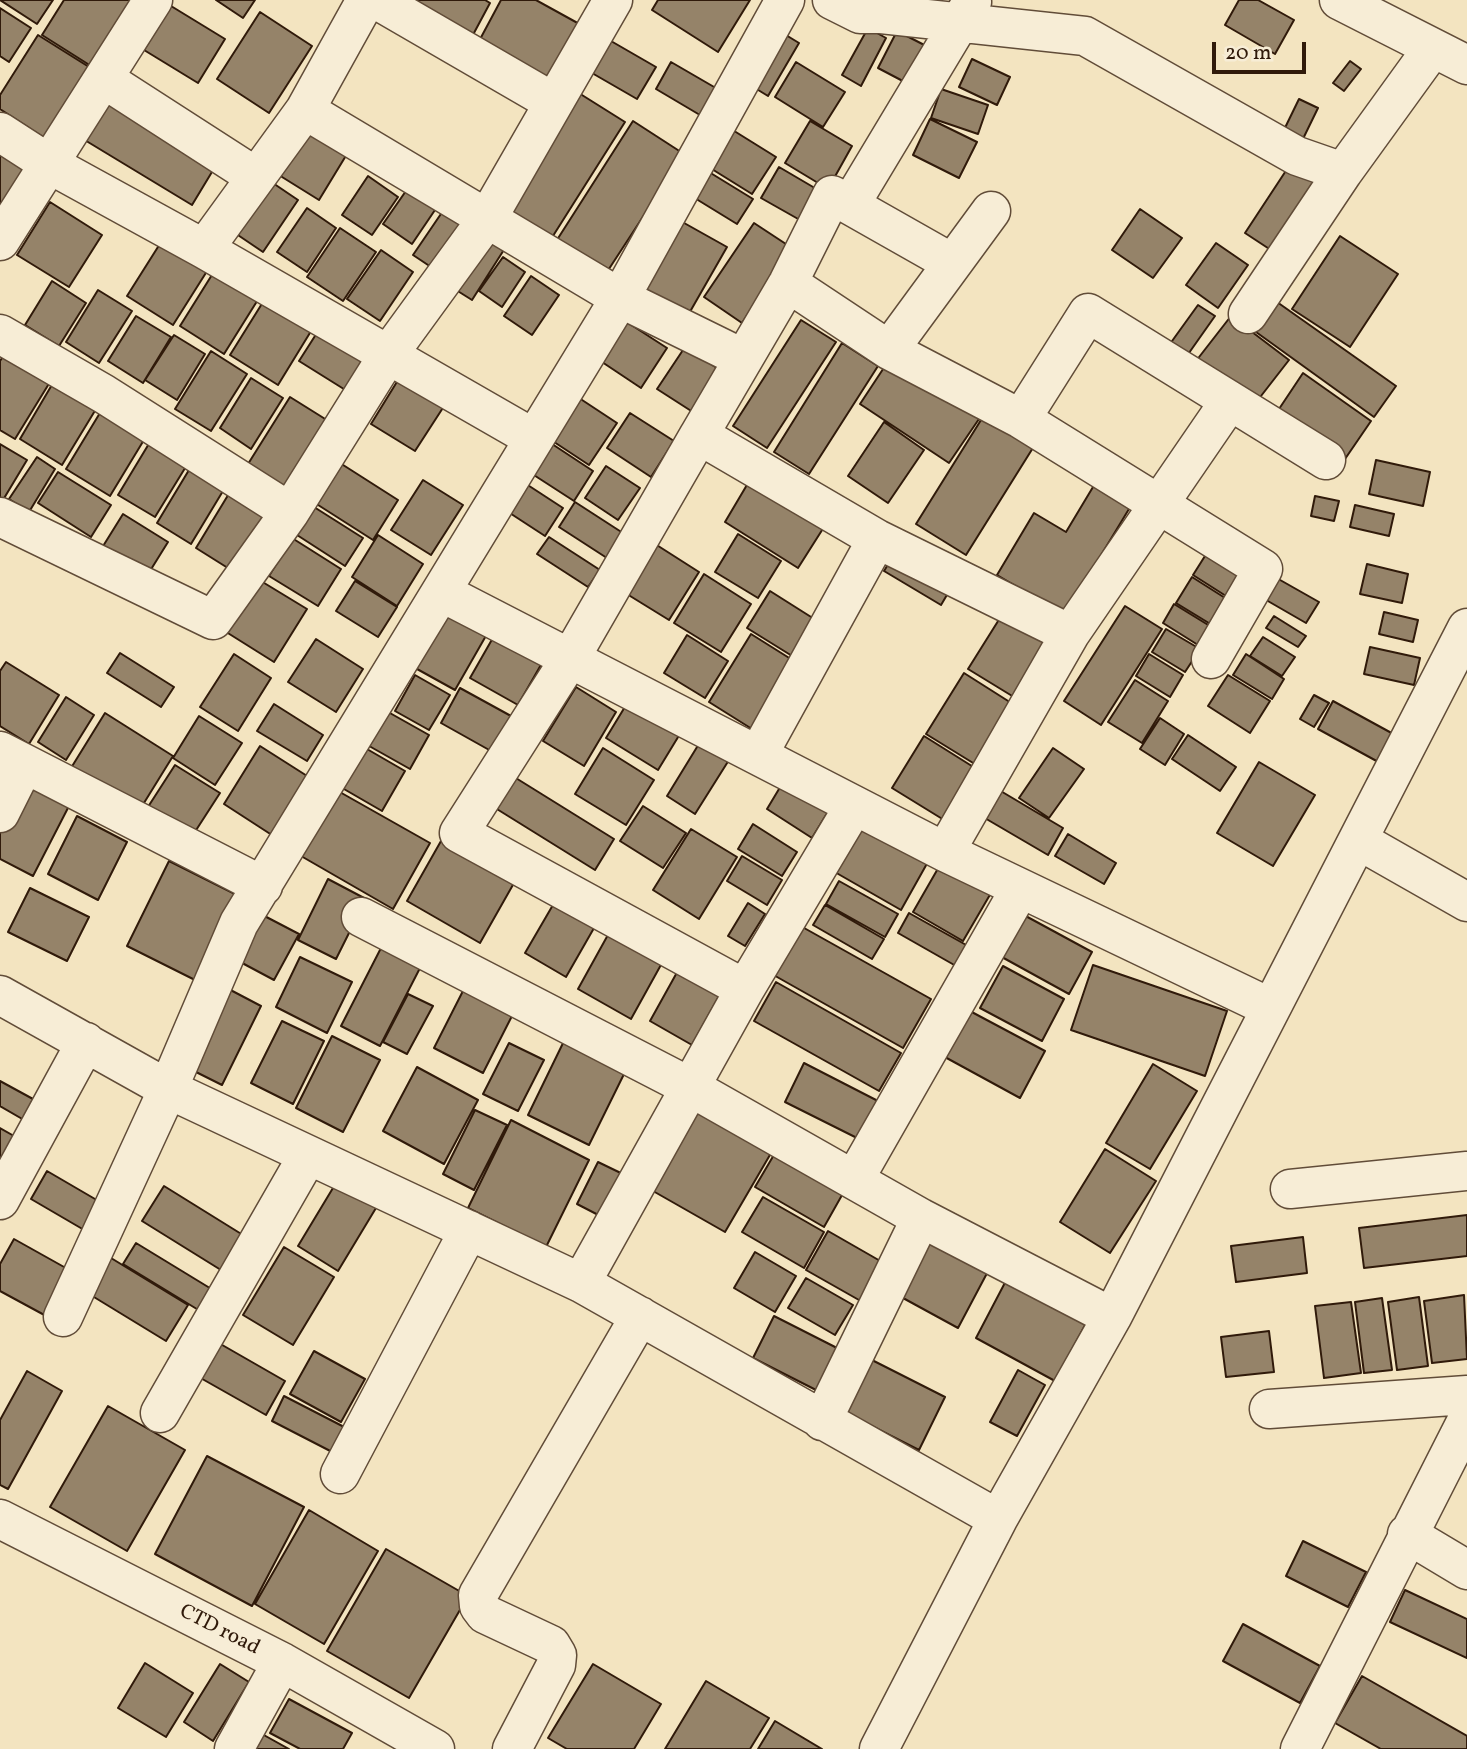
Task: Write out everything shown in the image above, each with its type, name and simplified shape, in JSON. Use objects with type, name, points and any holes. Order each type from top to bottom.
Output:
[{"type":"street","points":[[0,241],[51,165],[153,0]]},
{"type":"street","points":[[204,249],[305,110],[366,0]]},
{"type":"street","points":[[377,0],[553,103]]},
{"type":"street","points":[[0,517],[213,620],[290,512],[388,355],[487,219],[613,0]]},
{"type":"street","points":[[63,1317],[168,1089],[239,923],[620,298],[785,0]]},
{"type":"street","points":[[832,0],[860,14],[967,11],[1085,36],[1297,156],[1343,172]]},
{"type":"street","points":[[1339,0],[1432,50],[1467,65]]},
{"type":"street","points":[[850,205],[967,11]]},
{"type":"street","points":[[1248,314],[1343,172],[1432,50]]},
{"type":"street","points":[[104,79],[256,177]]},
{"type":"street","points":[[305,110],[620,298],[742,358]]},
{"type":"street","points":[[0,132],[51,165],[204,249],[533,438]]},
{"type":"street","points":[[744,989],[459,833],[571,657],[742,358],[788,283],[832,195],[952,264]]},
{"type":"street","points":[[889,350],[991,211]]},
{"type":"street","points":[[788,283],[889,350],[1021,419],[1264,569],[1211,659]]},
{"type":"street","points":[[1021,419],[1088,313],[1326,460]]},
{"type":"street","points":[[0,334],[104,394],[290,512]]},
{"type":"street","points":[[944,852],[1070,634],[1229,402]]},
{"type":"street","points":[[699,435],[877,539],[1070,634]]},
{"type":"street","points":[[758,755],[877,539]]},
{"type":"street","points":[[441,592],[944,852],[1271,1008]]},
{"type":"street","points":[[879,1749],[998,1519],[1112,1317],[1467,628]]},
{"type":"street","points":[[0,813],[12,758],[262,886]]},
{"type":"street","points":[[581,1283],[744,989],[854,806]]},
{"type":"street","points":[[1358,840],[1467,902]]},
{"type":"street","points":[[855,1178],[1020,889]]},
{"type":"street","points":[[360,917],[690,1087],[855,1178],[920,1218],[1112,1317]]},
{"type":"street","points":[[4,1007],[86,1042],[168,1089],[307,1157],[581,1283],[998,1519]]},
{"type":"street","points":[[0,1200],[86,1042]]},
{"type":"street","points":[[160,1413],[307,1157]]},
{"type":"street","points":[[1290,1189],[1467,1171]]},
{"type":"street","points":[[822,1421],[920,1218]]},
{"type":"street","points":[[340,1474],[469,1230]]},
{"type":"street","points":[[512,1749],[556,1665],[557,1655],[551,1645],[485,1614],[479,1606],[478,1595],[640,1316]]},
{"type":"street","points":[[1269,1409],[1467,1395]]},
{"type":"street","points":[[1300,1749],[1467,1420]]},
{"type":"street","name":"CTD road","points":[[0,1519],[282,1662],[435,1749]]},
{"type":"street","points":[[1407,1534],[1467,1570]]},
{"type":"street","points":[[234,1749],[282,1662]]},
{"type":"building","points":[[0,0],[53,0],[37,24]]},
{"type":"building","points":[[64,0],[132,0],[99,71],[42,35]]},
{"type":"building","points":[[216,0],[255,0],[243,18]]},
{"type":"building","points":[[387,0],[485,0],[490,3],[467,46]]},
{"type":"building","points":[[501,0],[536,0],[583,26],[552,83],[478,43]]},
{"type":"building","points":[[658,0],[750,0],[718,52],[652,10]]},
{"type":"building","points":[[1239,0],[1258,0],[1294,20],[1275,54],[1225,25]]},
{"type":"building","points":[[171,6],[225,39],[198,83],[144,50]]},
{"type":"building","points":[[0,8],[31,28],[9,62],[0,56]]},
{"type":"building","points":[[260,12],[312,46],[269,113],[217,79]]},
{"type":"building","points":[[868,28],[886,38],[861,86],[842,75]]},
{"type":"building","points":[[897,31],[936,51],[918,89],[878,68]]},
{"type":"building","points":[[781,32],[799,43],[768,96],[750,85]]},
{"type":"building","points":[[38,35],[97,72],[52,143],[0,109],[0,95]]},
{"type":"building","points":[[604,37],[656,67],[637,99],[585,69]]},
{"type":"building","points":[[972,59],[1010,77],[997,105],[959,87]]},
{"type":"building","points":[[1350,61],[1361,69],[1344,91],[1333,83]]},
{"type":"building","points":[[671,62],[721,91],[705,118],[656,89]]},
{"type":"building","points":[[796,62],[845,92],[823,127],[775,97]]},
{"type":"building","points":[[941,89],[988,105],[978,134],[931,118]]},
{"type":"building","points":[[112,90],[221,157],[192,205],[83,139]]},
{"type":"building","points":[[574,90],[625,122],[546,247],[495,214]]},
{"type":"building","points":[[1299,99],[1318,108],[1300,145],[1281,136]]},
{"type":"building","points":[[930,119],[977,142],[959,178],[913,155]]},
{"type":"building","points":[[633,121],[684,154],[605,275],[555,243]]},
{"type":"building","points":[[810,121],[852,146],[828,189],[785,163]]},
{"type":"building","points":[[302,126],[347,154],[319,200],[274,172]]},
{"type":"building","points":[[731,129],[776,157],[752,194],[707,166]]},
{"type":"building","points":[[0,137],[31,157],[0,208]]},
{"type":"building","points":[[1293,160],[1328,183],[1280,256],[1245,233]]},
{"type":"building","points":[[779,167],[825,194],[807,224],[761,198]]},
{"type":"building","points":[[709,172],[753,199],[737,224],[693,197]]},
{"type":"building","points":[[261,175],[298,200],[263,252],[226,227]]},
{"type":"building","points":[[368,176],[398,197],[372,235],[342,215]]},
{"type":"building","points":[[408,188],[437,207],[412,244],[383,224]]},
{"type":"building","points":[[50,202],[102,235],[69,287],[17,255]]},
{"type":"building","points":[[447,205],[471,221],[437,271],[413,255]]},
{"type":"building","points":[[307,208],[336,228],[307,272],[277,252]]},
{"type":"building","points":[[1140,209],[1182,238],[1153,278],[1112,250]]},
{"type":"building","points":[[677,219],[727,247],[683,324],[633,296]]},
{"type":"building","points":[[754,223],[792,248],[742,323],[704,297]]},
{"type":"building","points":[[340,228],[376,252],[343,301],[307,277]]},
{"type":"building","points":[[481,229],[507,245],[472,300],[445,283]]},
{"type":"building","points":[[1340,236],[1398,274],[1350,347],[1292,309]]},
{"type":"building","points":[[163,239],[209,268],[173,325],[127,296]]},
{"type":"building","points":[[1216,243],[1248,265],[1218,308],[1186,285]]},
{"type":"building","points":[[381,250],[413,272],[380,321],[347,299]]},
{"type":"building","points":[[503,257],[525,272],[502,307],[479,291]]},
{"type":"building","points":[[215,270],[259,298],[224,354],[180,326]]},
{"type":"building","points":[[531,276],[559,295],[532,335],[504,316]]},
{"type":"building","points":[[52,281],[86,303],[59,346],[25,325]]},
{"type":"building","points":[[98,290],[132,311],[99,363],[66,342]]},
{"type":"building","points":[[268,294],[316,323],[278,385],[230,355]]},
{"type":"building","points":[[1277,302],[1396,386],[1374,417],[1256,332]]},
{"type":"building","points":[[1198,305],[1215,316],[1184,360],[1167,348]]},
{"type":"building","points":[[136,316],[171,337],[143,383],[108,361]]},
{"type":"building","points":[[1231,316],[1289,360],[1254,405],[1196,361]]},
{"type":"building","points":[[619,317],[667,348],[641,388],[593,356]]},
{"type":"building","points":[[801,320],[836,342],[767,448],[733,426]]},
{"type":"building","points":[[322,325],[369,355],[347,391],[299,361]]},
{"type":"building","points":[[174,335],[205,354],[177,400],[145,380]]},
{"type":"building","points":[[842,343],[878,366],[809,474],[774,452]]},
{"type":"building","points":[[685,347],[726,374],[699,416],[657,389]]},
{"type":"building","points":[[211,351],[247,374],[211,431],[175,409]]},
{"type":"building","points":[[4,355],[50,382],[15,439],[0,430],[0,361]]},
{"type":"building","points":[[891,357],[981,416],[949,463],[860,404]]},
{"type":"building","points":[[403,372],[448,400],[415,451],[371,424]]},
{"type":"building","points":[[1303,373],[1371,421],[1345,459],[1277,412]]},
{"type":"building","points":[[251,378],[283,398],[251,449],[220,428]]},
{"type":"building","points":[[53,383],[96,409],[62,465],[20,439]]},
{"type":"building","points":[[573,394],[617,423],[589,465],[545,436]]},
{"type":"building","points":[[290,397],[330,422],[288,489],[248,464]]},
{"type":"building","points":[[109,398],[153,425],[110,496],[66,469]]},
{"type":"building","points":[[986,412],[1036,443],[966,555],[916,524]]},
{"type":"building","points":[[630,413],[674,441],[651,477],[607,448]]},
{"type":"building","points":[[884,422],[924,450],[888,503],[848,476]]},
{"type":"building","points":[[153,437],[190,460],[155,517],[118,495]]},
{"type":"building","points":[[543,438],[593,471],[574,501],[523,468]]},
{"type":"building","points":[[0,444],[27,460],[0,505]]},
{"type":"building","points":[[37,457],[55,469],[29,512],[9,499]]},
{"type":"building","points":[[195,460],[229,481],[191,544],[157,523]]},
{"type":"building","points":[[1376,460],[1430,472],[1423,506],[1369,494]]},
{"type":"building","points":[[340,463],[398,500],[373,540],[315,503]]},
{"type":"building","points":[[606,466],[640,488],[618,520],[585,498]]},
{"type":"building","points":[[58,472],[111,505],[91,537],[38,503]]},
{"type":"building","points":[[754,473],[831,516],[798,568],[725,522]]},
{"type":"building","points":[[1099,477],[1135,499],[1065,615],[997,575],[1034,513],[1066,532]]},
{"type":"building","points":[[517,478],[563,508],[545,536],[499,506]]},
{"type":"building","points":[[423,480],[463,505],[431,555],[391,530]]},
{"type":"building","points":[[236,482],[280,508],[239,575],[196,548]]},
{"type":"building","points":[[1315,496],[1339,501],[1334,521],[1311,516]]},
{"type":"building","points":[[575,502],[626,535],[610,560],[559,527]]},
{"type":"building","points":[[1355,505],[1394,514],[1389,536],[1350,527]]},
{"type":"building","points":[[314,507],[363,538],[345,566],[297,535]]},
{"type":"building","points":[[123,514],[168,542],[145,579],[100,551]]},
{"type":"building","points":[[738,534],[781,561],[758,598],[715,572]]},
{"type":"building","points":[[378,535],[423,564],[397,606],[352,577]]},
{"type":"building","points":[[549,537],[600,570],[588,587],[537,554]]},
{"type":"building","points":[[292,538],[341,569],[318,606],[269,576]]},
{"type":"building","points":[[652,542],[699,572],[669,620],[622,591]]},
{"type":"building","points":[[1210,548],[1243,568],[1226,596],[1193,575]]},
{"type":"building","points":[[895,553],[954,583],[941,605],[884,571]]},
{"type":"building","points":[[1367,564],[1408,574],[1402,603],[1360,594]]},
{"type":"building","points":[[1266,572],[1319,602],[1306,623],[1254,593]]},
{"type":"building","points":[[704,574],[751,604],[721,652],[674,623]]},
{"type":"building","points":[[1192,577],[1233,603],[1217,628],[1176,603]]},
{"type":"building","points":[[256,578],[307,609],[274,662],[223,630]]},
{"type":"building","points":[[355,581],[397,607],[378,637],[336,611]]},
{"type":"building","points":[[770,591],[819,622],[797,659],[747,628]]},
{"type":"building","points":[[1174,604],[1218,631],[1206,650],[1163,623]]},
{"type":"building","points":[[1125,606],[1162,629],[1101,725],[1064,701]]},
{"type":"building","points":[[440,607],[487,634],[455,690],[408,664]]},
{"type":"building","points":[[1005,610],[1058,643],[1022,702],[968,669]]},
{"type":"building","points":[[1384,612],[1418,620],[1413,642],[1379,634]]},
{"type":"building","points":[[1274,616],[1306,636],[1298,647],[1266,628]]},
{"type":"building","points":[[1166,629],[1200,649],[1185,672],[1152,652]]},
{"type":"building","points":[[751,634],[794,661],[752,729],[709,702]]},
{"type":"building","points":[[687,635],[728,661],[705,698],[664,673]]},
{"type":"building","points":[[494,636],[542,663],[518,705],[470,678]]},
{"type":"building","points":[[1263,637],[1295,657],[1282,676],[1250,656]]},
{"type":"building","points":[[316,639],[363,669],[336,712],[288,682]]},
{"type":"building","points":[[1370,647],[1420,658],[1414,685],[1364,674]]},
{"type":"building","points":[[120,653],[174,687],[161,707],[107,673]]},
{"type":"building","points":[[234,654],[271,678],[238,731],[200,707]]},
{"type":"building","points":[[1149,654],[1183,675],[1170,697],[1136,676]]},
{"type":"building","points":[[1246,654],[1284,679],[1272,699],[1233,675]]},
{"type":"building","points":[[6,662],[59,695],[29,744],[0,726],[0,671]]},
{"type":"building","points":[[964,673],[1016,706],[978,766],[926,734]]},
{"type":"building","points":[[415,675],[450,695],[429,730],[395,711]]},
{"type":"building","points":[[1228,675],[1270,701],[1250,733],[1208,706]]},
{"type":"building","points":[[1135,680],[1168,701],[1142,743],[1108,722]]},
{"type":"building","points":[[576,687],[616,712],[584,766],[543,741]]},
{"type":"building","points":[[460,688],[511,716],[491,751],[441,723]]},
{"type":"building","points":[[634,692],[686,724],[658,770],[606,738]]},
{"type":"building","points":[[1314,695],[1329,703],[1314,727],[1300,719]]},
{"type":"building","points":[[66,697],[94,715],[66,760],[38,742]]},
{"type":"building","points":[[1333,701],[1397,736],[1382,764],[1318,729]]},
{"type":"building","points":[[274,704],[323,735],[307,761],[257,731]]},
{"type":"building","points":[[381,708],[429,735],[410,769],[362,742]]},
{"type":"building","points":[[105,713],[173,756],[139,811],[71,768]]},
{"type":"building","points":[[199,716],[242,743],[215,785],[173,758]]},
{"type":"building","points":[[1160,718],[1184,734],[1165,765],[1140,749]]},
{"type":"building","points":[[705,734],[734,752],[695,814],[667,796]]},
{"type":"building","points":[[1188,735],[1236,767],[1220,791],[1172,759]]},
{"type":"building","points":[[924,736],[975,768],[944,820],[892,788]]},
{"type":"building","points":[[360,745],[405,771],[382,811],[337,785]]},
{"type":"building","points":[[260,746],[315,781],[278,839],[224,804]]},
{"type":"building","points":[[603,748],[654,780],[626,825],[575,794]]},
{"type":"building","points":[[1053,748],[1084,769],[1049,818],[1019,798]]},
{"type":"building","points":[[1259,762],[1315,795],[1273,866],[1217,833]]},
{"type":"building","points":[[175,765],[220,793],[191,838],[146,810]]},
{"type":"building","points":[[511,775],[614,839],[595,870],[492,806]]},
{"type":"building","points":[[785,779],[831,807],[812,838],[767,809]]},
{"type":"building","points":[[22,780],[70,804],[33,876],[0,859],[0,824]]},
{"type":"building","points":[[999,790],[1063,828],[1048,855],[983,817]]},
{"type":"building","points":[[338,791],[430,843],[393,909],[301,856]]},
{"type":"building","points":[[643,806],[686,833],[663,868],[620,841]]},
{"type":"building","points":[[77,816],[127,842],[98,900],[48,874]]},
{"type":"building","points":[[861,821],[929,860],[901,910],[833,871]]},
{"type":"building","points":[[753,824],[797,852],[782,876],[738,849]]},
{"type":"building","points":[[691,829],[737,857],[699,919],[653,890]]},
{"type":"building","points":[[1068,834],[1116,863],[1104,884],[1055,856]]},
{"type":"building","points":[[441,841],[514,883],[480,943],[407,901]]},
{"type":"building","points":[[742,856],[782,880],[767,905],[727,881]]},
{"type":"building","points":[[169,861],[241,897],[199,982],[127,946]]},
{"type":"building","points":[[940,865],[991,893],[963,941],[913,912]]},
{"type":"building","points":[[328,879],[366,899],[336,959],[298,940]]},
{"type":"building","points":[[839,881],[898,914],[885,937],[826,904]]},
{"type":"building","points":[[30,888],[89,917],[67,961],[8,932]]},
{"type":"building","points":[[557,898],[598,921],[566,977],[525,953]]},
{"type":"building","points":[[748,903],[765,914],[745,946],[728,936]]},
{"type":"building","points":[[825,905],[884,939],[872,959],[813,925]]},
{"type":"building","points":[[253,910],[299,934],[274,980],[229,956]]},
{"type":"building","points":[[909,913],[968,946],[956,966],[898,933]]},
{"type":"building","points":[[1022,914],[1092,952],[1069,994],[1000,956]]},
{"type":"building","points":[[797,924],[931,999],[903,1048],[770,973]]},
{"type":"building","points":[[609,933],[662,963],[631,1019],[578,989]]},
{"type":"building","points":[[381,948],[420,968],[380,1046],[341,1026]]},
{"type":"building","points":[[300,957],[352,982],[327,1033],[276,1007]]},
{"type":"building","points":[[1093,965],[1227,1011],[1205,1076],[1071,1030]]},
{"type":"building","points":[[1003,966],[1064,999],[1042,1041],[980,1008]]},
{"type":"building","points":[[680,967],[722,991],[692,1045],[650,1021]]},
{"type":"building","points":[[776,982],[901,1053],[879,1091],[754,1021]]},
{"type":"building","points":[[221,985],[261,1006],[222,1085],[182,1065]]},
{"type":"building","points":[[466,985],[515,1010],[483,1073],[434,1048]]},
{"type":"building","points":[[408,994],[433,1006],[407,1054],[383,1042]]},
{"type":"building","points":[[968,1010],[1045,1051],[1020,1098],[943,1056]]},
{"type":"building","points":[[282,1021],[324,1041],[293,1104],[251,1083]]},
{"type":"building","points":[[332,1036],[380,1060],[343,1132],[296,1108]]},
{"type":"building","points":[[565,1039],[626,1070],[589,1145],[528,1115]]},
{"type":"building","points":[[509,1043],[544,1060],[518,1111],[483,1094]]},
{"type":"building","points":[[804,1063],[878,1101],[859,1139],[785,1102]]},
{"type":"building","points":[[1153,1064],[1197,1091],[1150,1169],[1106,1143]]},
{"type":"building","points":[[417,1067],[478,1100],[444,1164],[383,1131]]},
{"type":"building","points":[[0,1081],[33,1099],[24,1120],[0,1106]]},
{"type":"building","points":[[701,1106],[774,1148],[725,1232],[653,1191]]},
{"type":"building","points":[[475,1110],[507,1125],[474,1190],[443,1174]]},
{"type":"building","points":[[511,1120],[589,1160],[546,1247],[468,1208]]},
{"type":"building","points":[[0,1128],[14,1136],[4,1159],[0,1157]]},
{"type":"building","points":[[778,1148],[846,1188],[824,1227],[755,1187]]},
{"type":"building","points":[[1105,1149],[1156,1181],[1110,1253],[1060,1222]]},
{"type":"building","points":[[598,1162],[629,1177],[608,1220],[577,1204]]},
{"type":"building","points":[[47,1171],[107,1206],[91,1234],[31,1199]]},
{"type":"building","points":[[339,1178],[379,1203],[338,1271],[298,1246]]},
{"type":"building","points":[[164,1186],[251,1240],[229,1275],[142,1221]]},
{"type":"building","points":[[763,1197],[824,1232],[804,1268],[742,1232]]},
{"type":"building","points":[[1467,1215],[1467,1256],[1364,1268],[1359,1228]]},
{"type":"building","points":[[928,1225],[994,1260],[958,1328],[892,1292]]},
{"type":"building","points":[[828,1231],[889,1266],[866,1304],[806,1270]]},
{"type":"building","points":[[1303,1237],[1307,1273],[1236,1282],[1231,1246]]},
{"type":"building","points":[[14,1239],[73,1272],[48,1317],[0,1291],[0,1264]]},
{"type":"building","points":[[136,1243],[218,1293],[205,1314],[123,1264]]},
{"type":"building","points":[[284,1247],[334,1277],[293,1345],[243,1315]]},
{"type":"building","points":[[755,1252],[796,1276],[775,1312],[734,1288]]},
{"type":"building","points":[[111,1258],[188,1305],[166,1341],[89,1294]]},
{"type":"building","points":[[1009,1275],[1089,1318],[1055,1381],[976,1338]]},
{"type":"building","points":[[806,1278],[853,1305],[835,1335],[788,1308]]},
{"type":"building","points":[[1464,1295],[1467,1359],[1432,1363],[1424,1301]]},
{"type":"building","points":[[1419,1297],[1428,1366],[1397,1370],[1388,1302]]},
{"type":"building","points":[[1382,1298],[1392,1370],[1364,1373],[1355,1302]]},
{"type":"building","points":[[1351,1302],[1361,1373],[1324,1378],[1315,1306]]},
{"type":"building","points":[[774,1316],[839,1349],[818,1391],[753,1358]]},
{"type":"building","points":[[1269,1331],[1274,1372],[1226,1377],[1221,1337]]},
{"type":"building","points":[[217,1342],[285,1381],[266,1415],[197,1376]]},
{"type":"building","points":[[314,1351],[365,1379],[341,1422],[290,1394]]},
{"type":"building","points":[[866,1357],[945,1397],[919,1450],[840,1410]]},
{"type":"building","points":[[1018,1370],[1045,1385],[1017,1436],[990,1422]]},
{"type":"building","points":[[27,1371],[62,1391],[8,1489],[0,1485],[0,1420]]},
{"type":"building","points":[[284,1396],[350,1430],[338,1455],[272,1421]]},
{"type":"building","points":[[108,1406],[185,1450],[127,1551],[50,1507]]},
{"type":"building","points":[[207,1456],[304,1507],[252,1606],[155,1554]]},
{"type":"building","points":[[309,1510],[378,1551],[324,1644],[255,1604]]},
{"type":"building","points":[[1303,1541],[1366,1572],[1348,1607],[1286,1576]]},
{"type":"building","points":[[386,1549],[468,1596],[409,1698],[327,1651]]},
{"type":"building","points":[[1405,1590],[1467,1619],[1467,1658],[1390,1622]]},
{"type":"building","points":[[1243,1624],[1320,1666],[1300,1703],[1223,1661]]},
{"type":"building","points":[[145,1663],[193,1693],[166,1737],[118,1708]]},
{"type":"building","points":[[220,1664],[249,1682],[213,1741],[184,1722]]},
{"type":"building","points":[[593,1664],[661,1704],[634,1749],[567,1749],[548,1738]]},
{"type":"building","points":[[1362,1676],[1467,1736],[1467,1749],[1381,1749],[1335,1723]]},
{"type":"building","points":[[706,1681],[769,1718],[750,1749],[665,1749]]},
{"type":"building","points":[[289,1699],[352,1733],[343,1749],[300,1749],[270,1733]]},
{"type":"building","points":[[775,1721],[822,1749],[758,1749]]},
{"type":"building","points":[[262,1734],[289,1749],[254,1749]]}]
